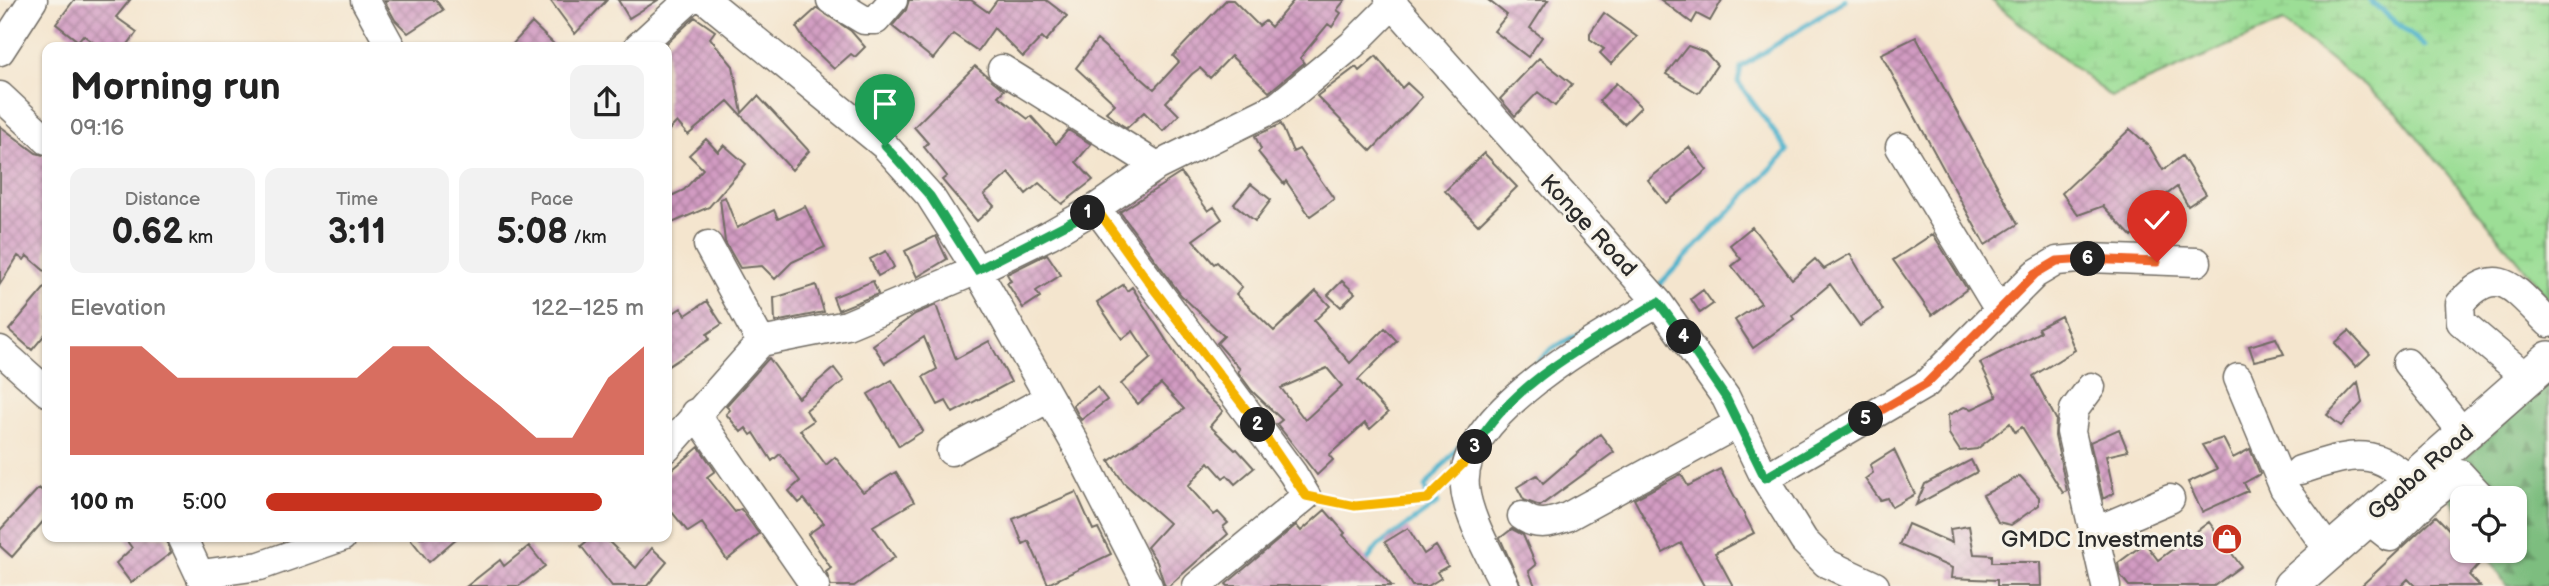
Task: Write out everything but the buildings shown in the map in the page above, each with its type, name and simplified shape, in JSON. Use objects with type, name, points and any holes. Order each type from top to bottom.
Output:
[{"type":"main road","name":"Ggaba Road","points":[[2291,586],[2367,519],[2420,489],[2464,434],[2538,368]]},
{"type":"street","points":[[365,0],[388,42]]},
{"type":"street","points":[[643,42],[689,0]]},
{"type":"street","points":[[706,0],[885,146],[930,196],[977,270],[1049,398],[1148,586]]},
{"type":"street","points":[[831,0],[864,20],[876,20],[893,0]]},
{"type":"street","points":[[0,51],[28,2]]},
{"type":"street","points":[[672,442],[761,342],[833,330],[977,270],[1096,208],[1157,166],[1278,106],[1352,45],[1392,2]]},
{"type":"street","name":"Konge Road","points":[[1392,2],[1514,144],[1658,302],[1700,358],[1739,423],[1765,478],[1815,555],[1845,574],[1875,586]]},
{"type":"street","points":[[1002,69],[1157,166]]},
{"type":"street","points":[[0,96],[42,135]]},
{"type":"street","points":[[1900,147],[1999,310]]},
{"type":"street","points":[[1096,208],[1293,474],[1306,496],[1197,586]]},
{"type":"street","points":[[708,245],[761,342]]},
{"type":"street","points":[[1765,478],[1926,384],[2035,274],[2057,261],[2089,258],[2197,262]]},
{"type":"street","points":[[2538,368],[2461,322],[2460,304],[2474,289],[2493,280],[2507,283],[2549,323]]},
{"type":"street","points":[[1505,586],[1467,499],[1465,469],[1469,458],[1487,426],[1545,372],[1658,302]]},
{"type":"street","points":[[0,351],[42,389]]},
{"type":"street","points":[[2407,363],[2464,434]]},
{"type":"street","points":[[2238,377],[2284,488],[2330,552]]},
{"type":"street","points":[[2091,387],[2074,410],[2071,432],[2106,586]]},
{"type":"street","points":[[951,451],[1049,398]]},
{"type":"street","points":[[695,413],[815,586]]},
{"type":"street","points":[[1522,516],[1530,522],[1541,523],[1567,517],[1739,423]]},
{"type":"street","points":[[2300,470],[2358,454],[2378,457],[2420,489],[2460,474],[2471,486]]},
{"type":"street","points":[[2093,533],[2170,499]]},
{"type":"street","points":[[184,542],[203,580],[260,566],[328,542]]},
{"type":"path","points":[[1306,496],[1355,506],[1427,499],[1469,458]]},
{"type":"green space","points":[[1991,0],[2549,0],[2549,299],[2397,112],[2283,22],[2111,97]]},
{"type":"green space","points":[[2549,382],[2549,586],[2507,586],[2492,563],[2527,563],[2527,486],[2450,486],[2450,498],[2440,482]]},
{"type":"waterway","points":[[1658,286],[1788,151],[1738,82],[1741,67],[1845,0]]},
{"type":"waterway","points":[[2369,0],[2425,46]]},
{"type":"waterway","points":[[1533,367],[1550,350],[1594,325]]},
{"type":"waterway","points":[[1438,503],[1428,498],[1425,487],[1464,440]]},
{"type":"waterway","points":[[1363,566],[1378,546],[1438,503]]},
{"type":"place","name":"GMDC Investments","points":[[2227,539]]},
{"type":"route","points":[[885,146],[930,196],[977,270],[1021,250],[1096,208],[1293,474],[1306,496],[1355,506],[1427,499],[1469,458],[1487,426],[1545,372],[1658,302],[1726,398],[1765,478],[1926,384],[2035,274],[2057,261],[2089,258],[2157,262]]}]
